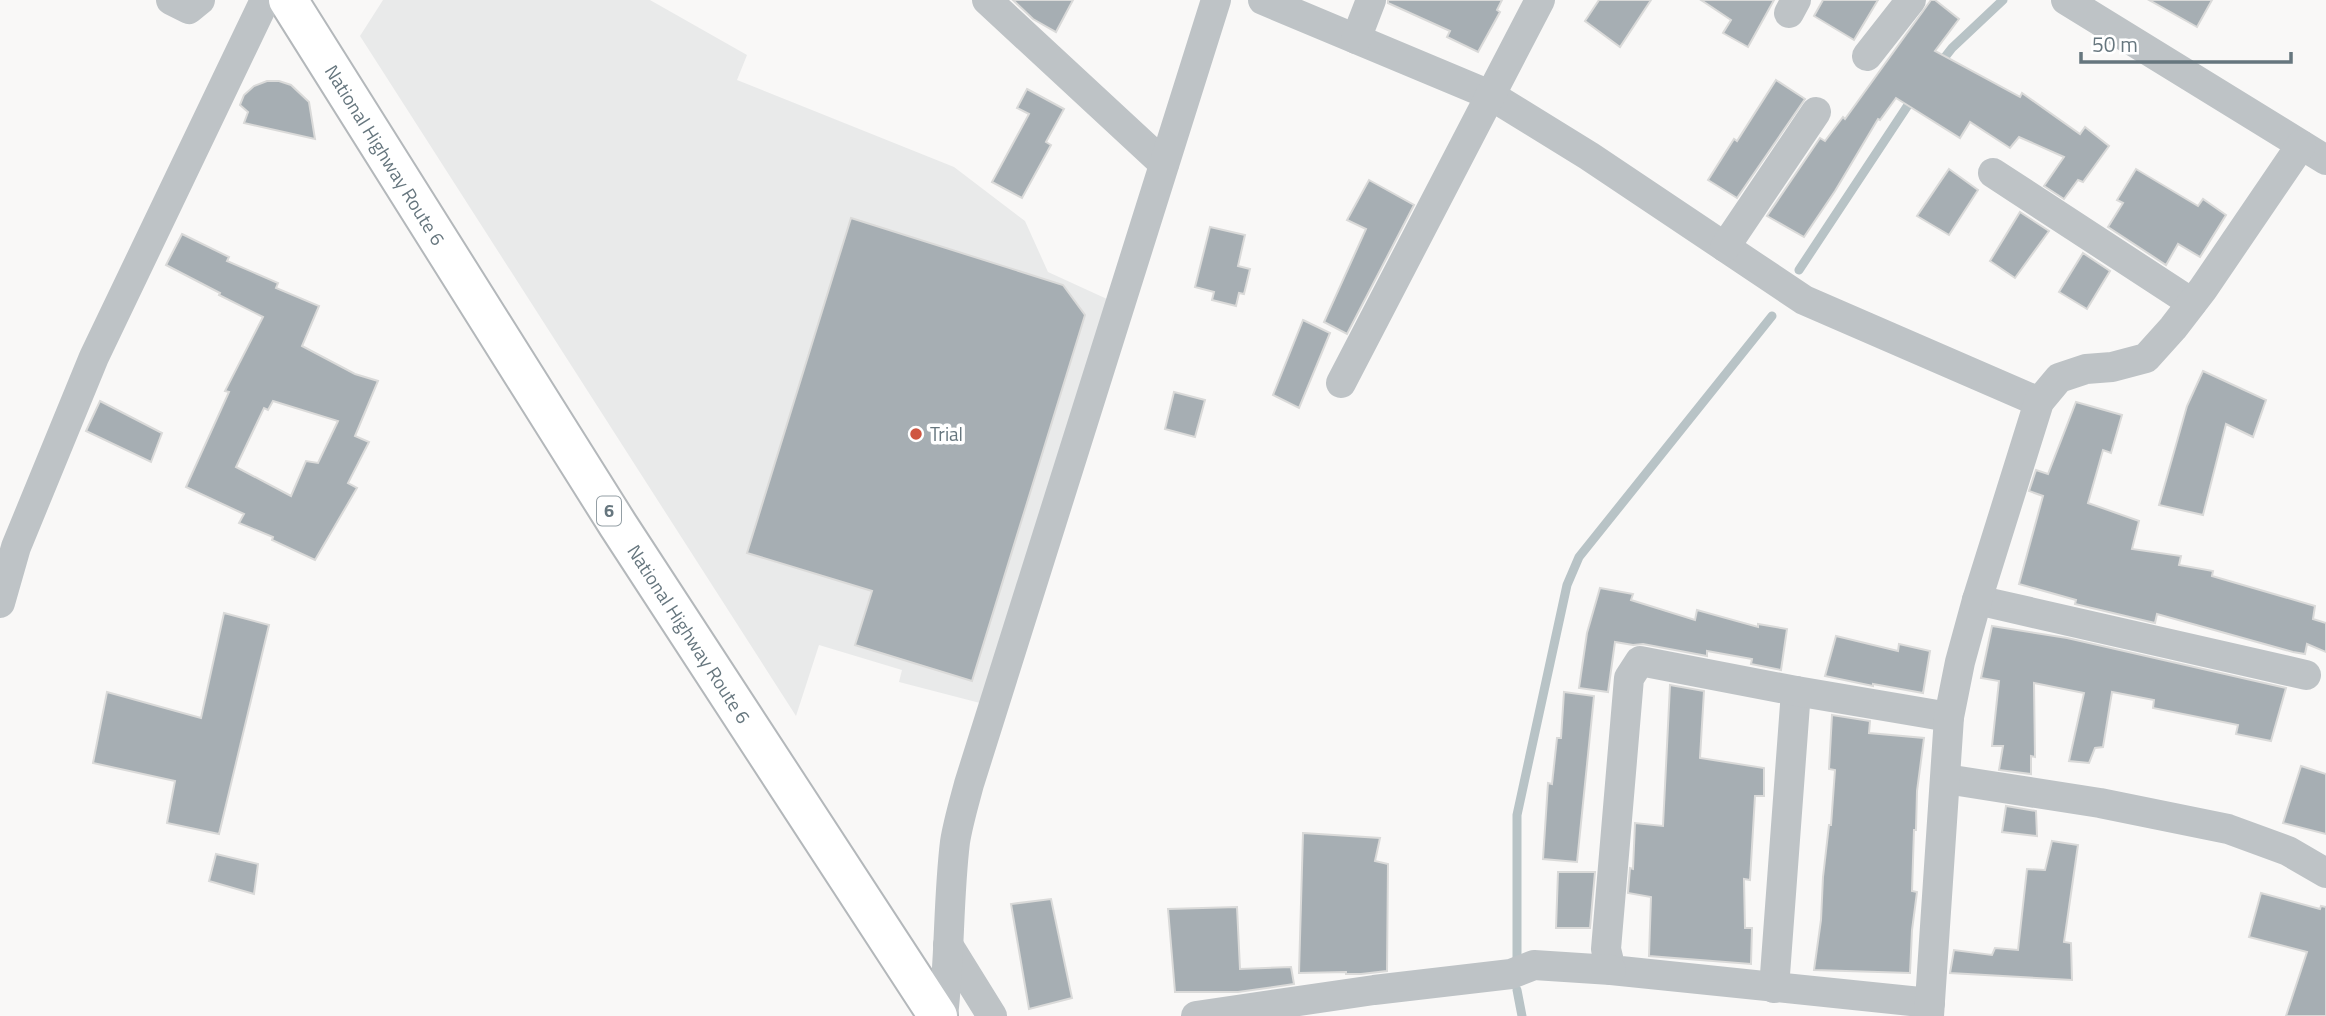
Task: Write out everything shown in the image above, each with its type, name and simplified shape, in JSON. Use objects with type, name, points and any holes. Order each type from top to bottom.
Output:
[{"type":"highway","name":"National Highway Route 6","points":[[288,0],[618,525],[940,1016]]},
{"type":"street","points":[[171,0],[190,9],[200,0]]},
{"type":"street","points":[[0,603],[16,547],[94,356],[265,0]]},
{"type":"street","points":[[987,0],[1164,164]]},
{"type":"street","points":[[940,1016],[947,985],[947,945],[956,840],[968,784],[1216,0]]},
{"type":"street","points":[[1263,0],[1490,94],[1589,156],[1804,300],[2039,402]]},
{"type":"street","points":[[1356,39],[1371,0]]},
{"type":"street","points":[[1341,383],[1540,0]]},
{"type":"street","points":[[1867,56],[1911,0]]},
{"type":"street","points":[[1196,1016],[1374,990],[1511,974],[1534,965],[1611,970],[1774,988],[1930,1010],[1949,717],[1976,600],[2039,402],[2059,378],[2086,369],[2112,367],[2146,358],[2314,153],[2075,2]]},
{"type":"street","points":[[1725,247],[1816,112]]},
{"type":"street","points":[[1993,173],[2192,303]]},
{"type":"street","points":[[1976,600],[2306,675]]},
{"type":"street","points":[[1611,970],[1606,949],[1629,678],[1640,661],[1949,717]]},
{"type":"street","points":[[1774,988],[1796,691]]},
{"type":"street","points":[[1946,779],[2100,803],[2228,830],[2288,851],[2326,873]]},
{"type":"street","points":[[947,945],[992,1016]]},
{"type":"shaded area","points":[[383,0],[650,0],[747,55],[737,80],[954,167],[1025,221],[1048,272],[1107,299],[980,703],[899,682],[902,670],[819,645],[796,716],[360,36]]},
{"type":"building","points":[[1013,0],[1073,0],[1056,32],[1033,19]]},
{"type":"building","points":[[1388,0],[1502,0],[1497,10],[1500,12],[1478,52],[1447,37],[1450,31],[1388,3]]},
{"type":"building","points":[[1599,0],[1651,0],[1620,47],[1585,21]]},
{"type":"building","points":[[1701,0],[1774,0],[1748,47],[1723,33],[1731,20]]},
{"type":"building","points":[[1823,0],[1878,0],[1854,40],[1814,16]]},
{"type":"building","points":[[1931,0],[1935,0],[1959,19],[1935,51],[2020,97],[2022,93],[2080,134],[2085,127],[2109,146],[2083,182],[2078,180],[2064,199],[2044,186],[2064,157],[2019,137],[2010,148],[1970,122],[1960,138],[1896,98],[1880,120],[1878,119],[1804,237],[1767,216],[1820,138],[1825,141],[1843,117],[1845,119]]},
{"type":"building","points":[[2149,0],[2212,0],[2197,27]]},
{"type":"building","points":[[1776,80],[1805,99],[1737,198],[1708,180]]},
{"type":"building","points":[[267,81],[291,85],[309,102],[315,139],[244,123],[248,112],[240,105],[244,95],[254,86]]},
{"type":"building","points":[[1027,89],[1064,109],[1046,142],[1051,145],[1022,198],[992,182],[1029,114],[1017,108]]},
{"type":"building","points":[[1949,169],[1978,190],[1949,235],[1917,216]]},
{"type":"building","points":[[2136,169],[2198,206],[2203,199],[2226,215],[2200,257],[2178,244],[2166,265],[2108,227],[2123,203],[2117,200]]},
{"type":"building","points":[[1369,180],[1414,205],[1347,334],[1324,322],[1366,229],[1347,220]]},
{"type":"building","points":[[2020,212],[2049,231],[2015,278],[1990,261]]},
{"type":"building","name":"Trial","points":[[851,218],[1063,285],[1085,315],[972,681],[855,645],[872,591],[747,553]]},
{"type":"building","points":[[1210,227],[1245,235],[1238,266],[1250,269],[1244,294],[1239,293],[1236,306],[1212,300],[1214,292],[1195,287]]},
{"type":"building","points":[[182,234],[229,257],[227,261],[278,283],[276,288],[319,306],[302,346],[355,374],[378,381],[355,436],[369,442],[348,483],[357,488],[315,560],[272,540],[273,537],[239,523],[244,514],[186,487],[229,392],[225,391],[263,317],[166,265]],"holes":[[[273,401],[338,421],[318,463],[306,461],[291,496],[236,467],[264,408],[268,410]]]},
{"type":"building","points":[[2083,253],[2110,271],[2087,309],[2059,292]]},
{"type":"building","points":[[1303,320],[1330,333],[1299,408],[1273,395]]},
{"type":"building","points":[[2203,371],[2266,400],[2253,437],[2226,424],[2203,515],[2159,505],[2187,406]]},
{"type":"building","points":[[1174,392],[1205,400],[1195,437],[1165,429]]},
{"type":"building","points":[[100,401],[162,433],[151,462],[86,431]]},
{"type":"building","points":[[2076,402],[2122,415],[2111,453],[2103,450],[2088,503],[2139,521],[2132,549],[2181,556],[2179,565],[2213,571],[2212,576],[2315,606],[2313,619],[2326,623],[2326,652],[2307,644],[2305,654],[2293,652],[2157,614],[2155,623],[2075,604],[2076,600],[2019,584],[2043,496],[2029,491],[2036,470],[2048,474]]},
{"type":"building","points":[[1600,588],[1633,594],[1631,600],[1695,620],[1697,610],[1758,627],[1758,624],[1787,629],[1781,670],[1751,664],[1752,659],[1707,651],[1707,656],[1643,644],[1615,642],[1608,692],[1579,688],[1587,633]]},
{"type":"building","points":[[224,613],[269,625],[219,834],[167,823],[175,781],[93,763],[107,692],[201,718]]},
{"type":"building","points":[[1992,626],[2067,638],[2286,688],[2271,741],[2236,734],[2238,725],[2153,708],[2154,700],[2112,692],[2103,747],[2095,748],[2089,763],[2069,761],[2084,693],[2034,683],[2035,757],[2031,756],[2031,774],[1999,770],[2003,746],[1992,746],[1999,681],[1981,678]]},
{"type":"building","points":[[1836,636],[1898,651],[1899,644],[1930,651],[1923,693],[1825,676]]},
{"type":"building","points":[[1670,685],[1704,691],[1700,758],[1764,768],[1764,796],[1755,796],[1750,880],[1744,879],[1745,928],[1752,928],[1751,964],[1649,956],[1651,897],[1628,893],[1630,868],[1633,869],[1635,823],[1663,826]]},
{"type":"building","points":[[1564,692],[1594,696],[1577,862],[1543,859],[1548,783],[1552,784],[1557,738],[1561,738]]},
{"type":"building","points":[[1832,715],[1870,721],[1869,733],[1924,738],[1914,830],[1912,891],[1917,892],[1910,973],[1814,970],[1835,770],[1829,769]]},
{"type":"building","points":[[2301,766],[2326,774],[2326,834],[2283,823]]},
{"type":"building","points":[[2006,806],[2036,811],[2037,836],[2002,832]]},
{"type":"building","points":[[1303,833],[1380,838],[1375,861],[1388,864],[1387,971],[1361,974],[1299,973]]},
{"type":"building","points":[[2052,841],[2078,845],[2064,942],[2071,943],[2072,980],[1950,973],[1954,950],[1992,955],[1995,948],[2018,950],[2027,869],[2045,870]]},
{"type":"building","points":[[216,854],[258,864],[254,894],[209,881]]},
{"type":"building","points":[[1558,872],[1595,872],[1590,928],[1556,928]]},
{"type":"building","points":[[2261,893],[2320,909],[2321,906],[2326,907],[2326,1016],[2286,1016],[2307,952],[2249,937]]},
{"type":"building","points":[[1051,899],[1072,998],[1029,1009],[1011,904]]},
{"type":"building","points":[[1237,907],[1240,969],[1291,967],[1294,984],[1238,992],[1175,992],[1168,909]]},
{"type":"waterway","points":[[1938,66],[1952,48],[2003,0]]},
{"type":"waterway","points":[[1799,270],[1914,96]]},
{"type":"waterway","points":[[1517,962],[1517,815],[1567,585],[1579,557],[1772,316]]},
{"type":"waterway","points":[[1517,990],[1522,1016]]},
{"type":"place","name":"Trial","points":[[916,434]]}]
